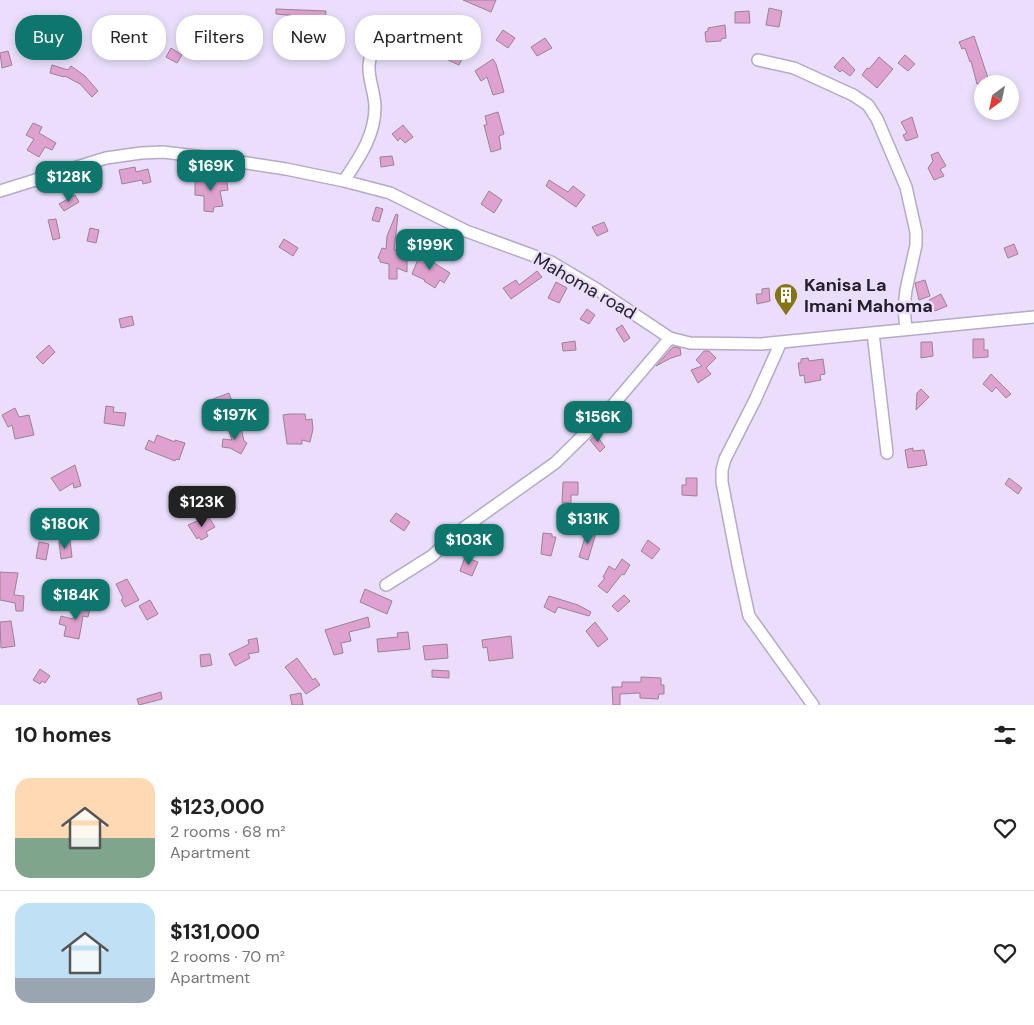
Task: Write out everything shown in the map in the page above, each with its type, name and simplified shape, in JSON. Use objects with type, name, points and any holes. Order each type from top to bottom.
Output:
[{"type":"street","points":[[344,181],[366,148],[373,129],[375,107],[369,66],[370,60]]},
{"type":"street","points":[[758,60],[794,68],[853,95],[868,105],[877,119],[906,187],[916,232],[916,245],[904,308],[906,329]]},
{"type":"street","name":"Mahoma road","points":[[0,191],[106,158],[162,152],[286,169],[344,181],[390,193],[466,231],[552,262],[670,338],[690,343],[761,344],[1034,317]]},
{"type":"street","points":[[873,333],[887,453]]},
{"type":"street","points":[[386,584],[432,556],[458,532],[554,464],[606,413],[670,338]]},
{"type":"street","points":[[782,342],[752,408],[725,459],[722,470],[722,482],[749,616],[813,705]]},
{"type":"building","points":[[463,0],[496,0],[491,12]]},
{"type":"building","points":[[769,8],[782,11],[779,27],[766,25]]},
{"type":"building","points":[[276,9],[326,11],[326,15],[276,14]]},
{"type":"building","points":[[749,11],[750,23],[735,23],[735,12]]},
{"type":"building","points":[[725,25],[726,38],[721,39],[721,41],[706,42],[705,32],[708,31],[708,28]]},
{"type":"building","points":[[503,30],[515,38],[508,48],[496,40]]},
{"type":"building","points":[[974,36],[987,75],[975,75],[965,48],[962,49],[959,42]]},
{"type":"building","points":[[545,38],[552,48],[537,56],[531,47]]},
{"type":"building","points":[[171,48],[176,51],[176,60],[179,60],[177,63],[166,57]]},
{"type":"building","points":[[8,51],[12,65],[2,68],[0,53]]},
{"type":"building","points":[[905,55],[915,64],[908,71],[898,63]]},
{"type":"building","points":[[843,57],[855,70],[850,76],[834,67]]},
{"type":"building","points":[[879,57],[893,69],[877,88],[862,75]]},
{"type":"building","points":[[493,59],[504,92],[493,95],[487,77],[481,81],[475,71]]},
{"type":"building","points":[[448,60],[462,60],[459,65]]},
{"type":"building","points":[[52,65],[68,70],[71,66],[85,76],[98,91],[92,97],[80,84],[65,76],[50,73]]},
{"type":"building","points":[[498,112],[504,134],[499,136],[501,149],[491,152],[484,125],[487,125],[485,116]]},
{"type":"building","points":[[912,117],[918,137],[906,141],[903,135],[907,133],[901,122]]},
{"type":"building","points":[[33,123],[42,127],[39,133],[56,143],[52,150],[45,147],[39,157],[27,150],[34,139],[26,135]]},
{"type":"building","points":[[403,125],[413,137],[405,143],[400,138],[398,141],[392,134]]},
{"type":"building","points":[[938,152],[946,166],[940,169],[944,176],[934,180],[928,168],[933,161],[931,155]]},
{"type":"building","points":[[392,156],[394,165],[381,167],[380,157]]},
{"type":"building","points":[[135,167],[136,172],[148,169],[151,182],[143,184],[142,180],[122,184],[119,170]]},
{"type":"building","points":[[217,176],[226,176],[228,190],[220,191],[223,206],[214,207],[213,212],[204,211],[204,196],[195,195],[195,179],[218,180]]},
{"type":"building","points":[[549,180],[568,192],[573,186],[585,195],[576,207],[546,186]]},
{"type":"building","points":[[489,191],[502,200],[494,213],[481,204]]},
{"type":"building","points":[[75,195],[79,202],[64,211],[59,204]]},
{"type":"building","points":[[376,207],[383,209],[379,222],[372,220]]},
{"type":"building","points":[[396,214],[398,215],[394,250],[407,250],[407,272],[397,268],[397,279],[389,279],[389,264],[380,262],[378,258],[382,248],[386,249],[387,236]]},
{"type":"building","points":[[56,219],[60,238],[53,240],[48,220]]},
{"type":"building","points":[[604,222],[608,231],[597,236],[592,227]]},
{"type":"building","points":[[90,228],[99,230],[96,243],[87,241]]},
{"type":"building","points":[[284,239],[298,248],[293,256],[279,247]]},
{"type":"building","points":[[1014,244],[1018,254],[1008,258],[1004,248]]},
{"type":"building","points":[[421,252],[433,257],[431,261],[450,273],[444,283],[440,280],[435,288],[425,280],[412,274]]},
{"type":"building","points":[[537,271],[542,277],[511,299],[503,288],[516,280],[519,285]]},
{"type":"building","points":[[925,280],[930,296],[919,300],[915,283]]},
{"type":"building","points":[[556,282],[567,288],[559,303],[548,298]]},
{"type":"building","points":[[769,288],[770,301],[757,304],[756,294],[762,294],[762,289]]},
{"type":"building","points":[[941,294],[947,306],[935,311],[929,300]]},
{"type":"building","points":[[587,309],[595,315],[589,324],[580,319]]},
{"type":"building","points":[[132,316],[134,325],[121,328],[119,319]]},
{"type":"building","points":[[622,325],[630,338],[624,342],[616,329]]},
{"type":"building","points":[[973,339],[984,339],[984,350],[988,350],[988,357],[973,358]]},
{"type":"building","points":[[575,341],[576,350],[563,351],[562,343]]},
{"type":"building","points":[[921,342],[932,342],[933,356],[921,358]]},
{"type":"building","points":[[49,345],[55,352],[43,364],[36,357]]},
{"type":"building","points":[[673,347],[680,348],[681,355],[656,366]]},
{"type":"building","points":[[704,351],[709,351],[716,358],[706,368],[711,374],[698,383],[691,370],[702,366],[696,360]]},
{"type":"building","points":[[808,358],[809,361],[823,359],[825,374],[820,375],[821,380],[805,383],[804,375],[800,376],[798,363],[801,363],[801,359]]},
{"type":"building","points":[[991,374],[1011,394],[1006,398],[996,387],[992,392],[983,384]]},
{"type":"building","points":[[921,389],[929,397],[916,410],[917,393]]},
{"type":"building","points":[[229,393],[234,406],[218,412],[213,399]]},
{"type":"building","points":[[624,404],[629,404],[628,420],[631,420],[630,427],[619,427],[620,416],[616,416]]},
{"type":"building","points":[[106,406],[114,407],[113,412],[126,413],[124,426],[104,423]]},
{"type":"building","points":[[15,408],[19,417],[29,415],[34,435],[15,439],[12,425],[8,427],[2,415]]},
{"type":"building","points":[[305,414],[306,420],[312,419],[313,429],[310,442],[302,440],[302,444],[287,444],[283,415]]},
{"type":"building","points":[[241,428],[244,441],[247,443],[241,454],[230,448],[222,447],[223,439],[232,440],[229,431]]},
{"type":"building","points":[[157,435],[175,442],[175,440],[185,443],[179,460],[176,459],[175,461],[145,449],[149,440],[154,443]]},
{"type":"building","points":[[596,435],[605,447],[600,452],[590,440]]},
{"type":"building","points":[[913,448],[913,451],[924,450],[927,465],[908,468],[905,450]]},
{"type":"building","points":[[75,465],[81,486],[74,488],[73,483],[60,491],[51,478]]},
{"type":"building","points":[[686,478],[697,478],[697,496],[682,495],[682,485],[686,485]]},
{"type":"building","points":[[1009,478],[1022,488],[1018,494],[1005,484]]},
{"type":"building","points":[[563,482],[578,482],[578,495],[571,495],[571,503],[562,503]]},
{"type":"building","points":[[396,513],[410,522],[404,531],[390,521]]},
{"type":"building","points":[[208,516],[215,527],[206,532],[208,536],[201,540],[199,537],[197,539],[188,525]]},
{"type":"building","points":[[587,531],[596,533],[588,560],[579,557]]},
{"type":"building","points":[[543,533],[552,534],[552,537],[556,537],[551,556],[541,554]]},
{"type":"building","points":[[70,540],[72,557],[61,559],[59,542]]},
{"type":"building","points":[[648,540],[660,549],[652,559],[641,551]]},
{"type":"building","points":[[39,542],[49,544],[46,560],[36,558]]},
{"type":"building","points":[[465,557],[478,562],[472,576],[460,571]]},
{"type":"building","points":[[622,559],[630,565],[624,575],[622,574],[607,593],[598,586],[605,578],[603,577],[609,566],[615,570]]},
{"type":"building","points":[[0,572],[18,573],[14,595],[24,596],[23,611],[16,611],[15,603],[0,600]]},
{"type":"building","points":[[127,579],[139,600],[125,607],[116,584]]},
{"type":"building","points":[[365,589],[392,601],[387,614],[360,602]]},
{"type":"building","points":[[624,595],[630,601],[618,612],[612,606]]},
{"type":"building","points":[[90,596],[93,597],[88,617],[83,616],[79,639],[64,636],[66,626],[59,624],[61,616],[73,619],[76,608],[83,610]]},
{"type":"building","points":[[549,596],[578,605],[591,612],[589,616],[558,607],[555,613],[544,607]]},
{"type":"building","points":[[150,600],[158,614],[147,620],[139,606]]},
{"type":"building","points":[[368,617],[370,627],[349,632],[351,641],[341,643],[343,653],[334,655],[325,630]]},
{"type":"building","points":[[11,621],[15,646],[1,648],[0,622]]},
{"type":"building","points":[[595,622],[608,639],[598,647],[586,631]]},
{"type":"building","points":[[408,632],[410,649],[378,652],[377,639],[398,637],[397,633]]},
{"type":"building","points":[[511,636],[513,658],[489,661],[487,647],[483,648],[482,640]]},
{"type":"building","points":[[257,638],[259,652],[248,654],[250,658],[235,666],[229,654],[249,644],[248,640]]},
{"type":"building","points":[[447,644],[448,658],[425,660],[423,646]]},
{"type":"building","points":[[210,654],[212,665],[201,667],[200,655]]},
{"type":"building","points":[[297,658],[313,680],[315,678],[320,685],[306,694],[285,667]]},
{"type":"building","points":[[40,669],[50,676],[45,683],[42,681],[40,684],[33,680]]},
{"type":"building","points":[[432,670],[449,671],[449,678],[432,677]]},
{"type":"building","points":[[641,677],[661,678],[661,685],[664,685],[664,694],[659,694],[658,699],[640,698],[640,693],[620,694],[620,705],[613,705],[612,687],[622,687],[622,682],[641,682]]},
{"type":"building","points":[[161,692],[162,699],[139,705],[137,699]]},
{"type":"building","points":[[301,693],[303,705],[292,705],[290,695]]},
{"type":"place","name":"Kanisa La Imani Mahoma","points":[[786,316]]}]
